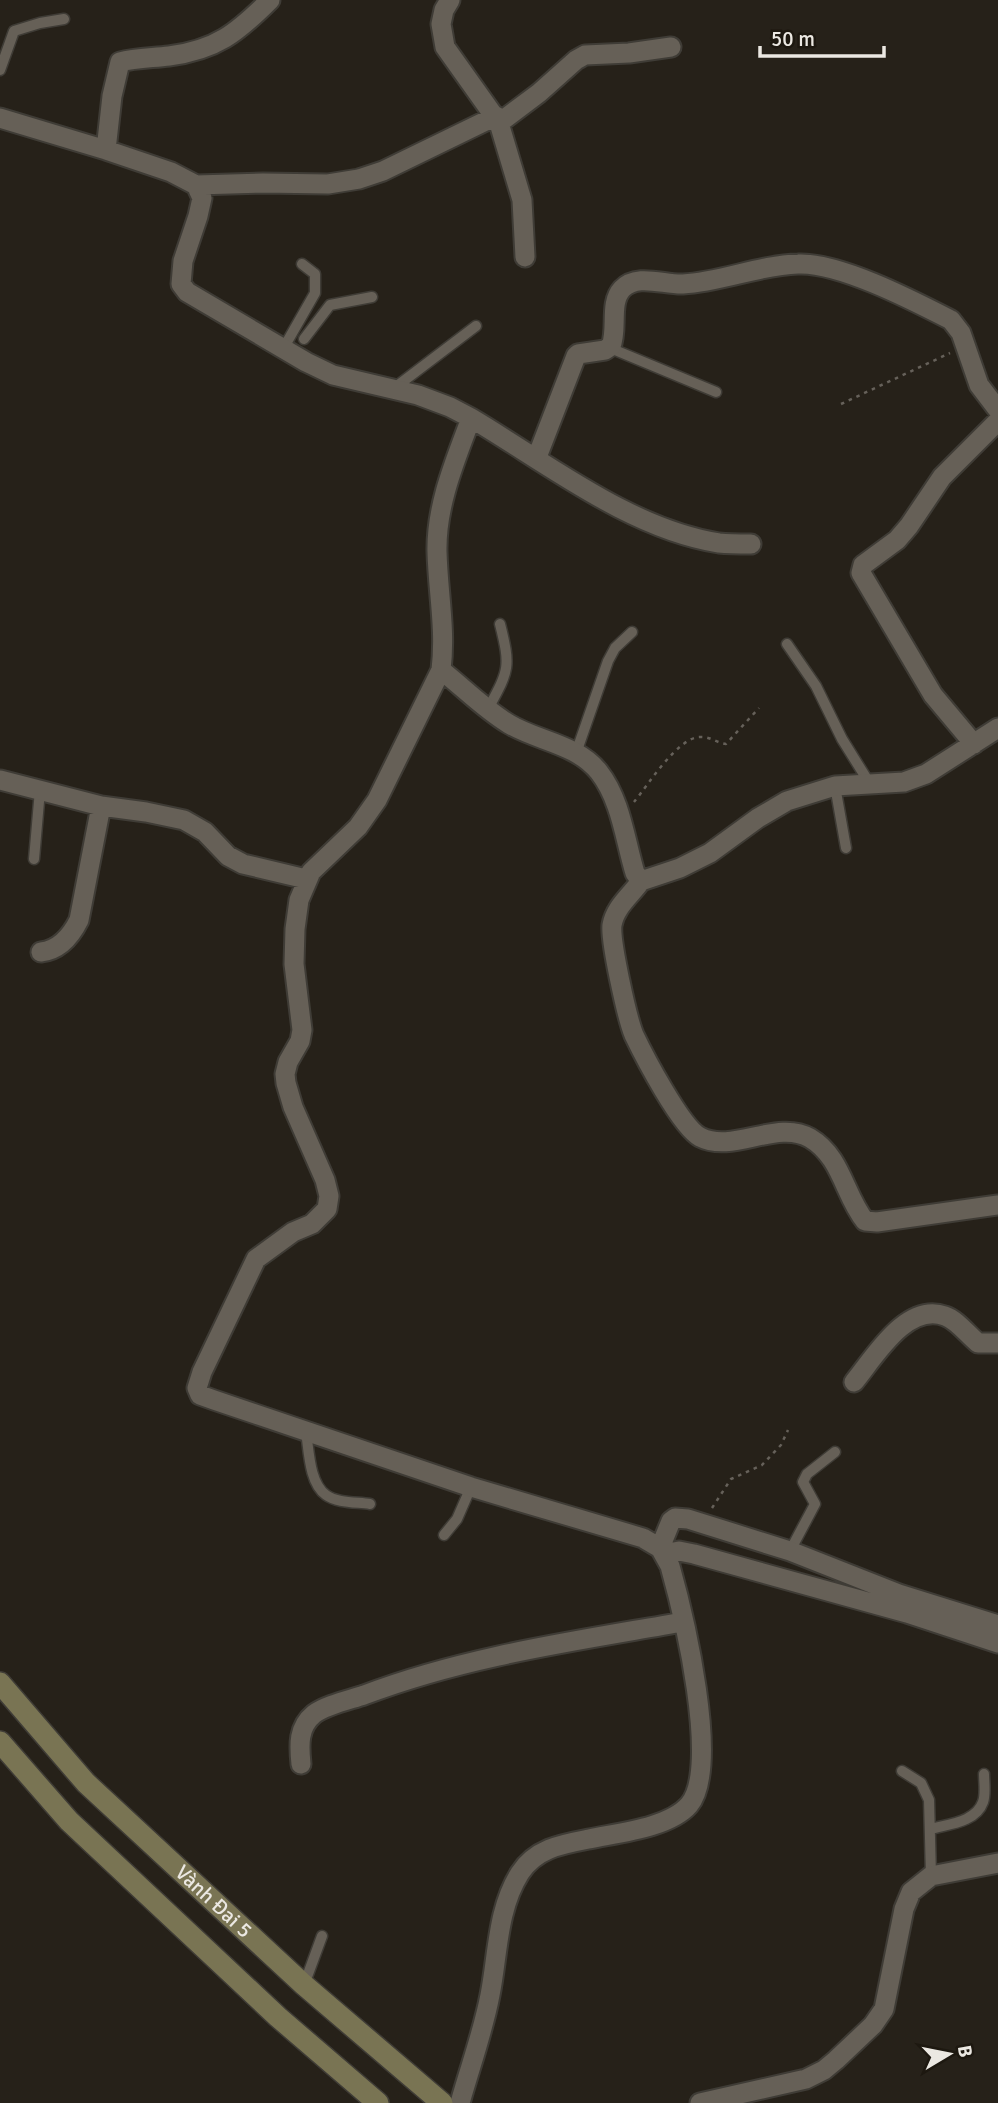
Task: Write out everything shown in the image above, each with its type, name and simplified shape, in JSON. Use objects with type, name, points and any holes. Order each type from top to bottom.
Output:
[{"type":"main road","name":"Vành Đai 5","points":[[0,1683],[86,1783],[304,1984],[442,2103]]},
{"type":"main road","name":"Vành Đai 5","points":[[0,1742],[69,1821],[278,2017],[378,2103]]},
{"type":"street","points":[[106,150],[112,96],[120,62],[187,54],[208,48],[245,26],[270,0]]},
{"type":"street","points":[[450,0],[444,10],[442,24],[445,47],[498,120],[522,200],[524,257]]},
{"type":"street","points":[[0,118],[171,172],[196,185],[328,184],[359,179],[383,171],[498,120],[539,93],[585,54],[671,47]]},
{"type":"street","points":[[196,185],[202,198],[183,261],[181,284],[196,299],[295,349],[333,375],[429,399],[471,418],[640,519],[719,543],[751,544]]},
{"type":"street","points":[[537,457],[576,356],[610,348],[614,340],[618,292],[625,286],[633,282],[654,281],[684,284],[797,264],[821,265],[843,271],[951,320],[966,345],[979,385],[998,410]]},
{"type":"street","points":[[471,418],[441,508],[437,552],[443,620],[441,670],[377,800],[358,827],[306,879],[299,901],[294,964],[302,1030],[285,1074],[293,1107],[325,1180],[327,1209],[312,1224],[293,1232],[256,1259],[199,1378],[197,1388],[201,1395],[471,1487],[628,1533],[665,1540],[679,1551],[907,1613],[998,1643]]},
{"type":"street","points":[[974,744],[933,695],[861,569],[868,560],[886,549],[903,533],[943,477],[998,421]]},
{"type":"street","points":[[441,670],[511,726],[576,753],[593,765],[615,799],[635,873],[641,881]]},
{"type":"street","points":[[998,728],[926,774],[904,782],[835,786],[787,801],[758,818],[710,853],[680,868],[641,881],[626,898],[612,925],[616,957],[633,1032],[690,1130],[700,1137],[718,1141],[784,1133],[810,1138],[836,1164],[855,1206],[865,1221],[877,1222],[998,1205]]},
{"type":"street","points":[[0,780],[102,806],[184,820],[205,832],[228,856],[243,864],[306,879]]},
{"type":"street","points":[[41,952],[59,946],[72,933],[79,920],[102,806]]},
{"type":"street","points":[[854,1382],[897,1329],[922,1315],[942,1315],[951,1319],[978,1343],[998,1342]]},
{"type":"street","points":[[460,2103],[490,1997],[504,1906],[521,1872],[541,1851],[650,1826],[673,1817],[689,1805],[696,1787],[700,1767],[700,1716],[665,1540],[680,1517],[790,1551],[900,1594],[998,1625]]},
{"type":"street","points":[[301,1764],[299,1743],[304,1726],[316,1713],[398,1682],[527,1650],[683,1622]]},
{"type":"street","points":[[700,2103],[806,2079],[824,2070],[873,2025],[884,2009],[904,1909],[911,1892],[932,1876],[998,1863]]},
{"type":"lane","points":[[0,69],[14,31],[64,19]]},
{"type":"lane","points":[[295,349],[315,293],[315,274],[302,264]]},
{"type":"lane","points":[[295,349],[330,305],[372,297]]},
{"type":"lane","points":[[392,389],[476,326]]},
{"type":"lane","points":[[610,348],[716,392]]},
{"type":"lane","points":[[488,709],[507,670],[507,651],[500,624]]},
{"type":"lane","points":[[576,753],[608,661],[615,648],[632,632]]},
{"type":"lane","points":[[787,644],[816,686],[842,739],[870,784]]},
{"type":"lane","points":[[835,786],[846,848]]},
{"type":"lane","points":[[34,859],[40,790]]},
{"type":"lane","points":[[306,1432],[313,1475],[326,1496],[370,1504]]},
{"type":"lane","points":[[790,1551],[815,1504],[804,1487],[804,1478],[835,1452]]},
{"type":"lane","points":[[444,1535],[457,1519],[471,1487]]},
{"type":"lane","points":[[902,1771],[921,1783],[926,1791],[931,1813],[932,1876]]},
{"type":"lane","points":[[931,1829],[968,1819],[978,1812],[984,1801],[984,1774]]},
{"type":"lane","points":[[304,1984],[322,1936]]},
{"type":"path","points":[[841,404],[966,345]]},
{"type":"path","points":[[620,818],[677,748],[690,738],[707,737],[719,744],[726,744],[759,708]]},
{"type":"path","points":[[706,1524],[717,1497],[731,1479],[762,1465],[781,1445],[788,1430]]}]
